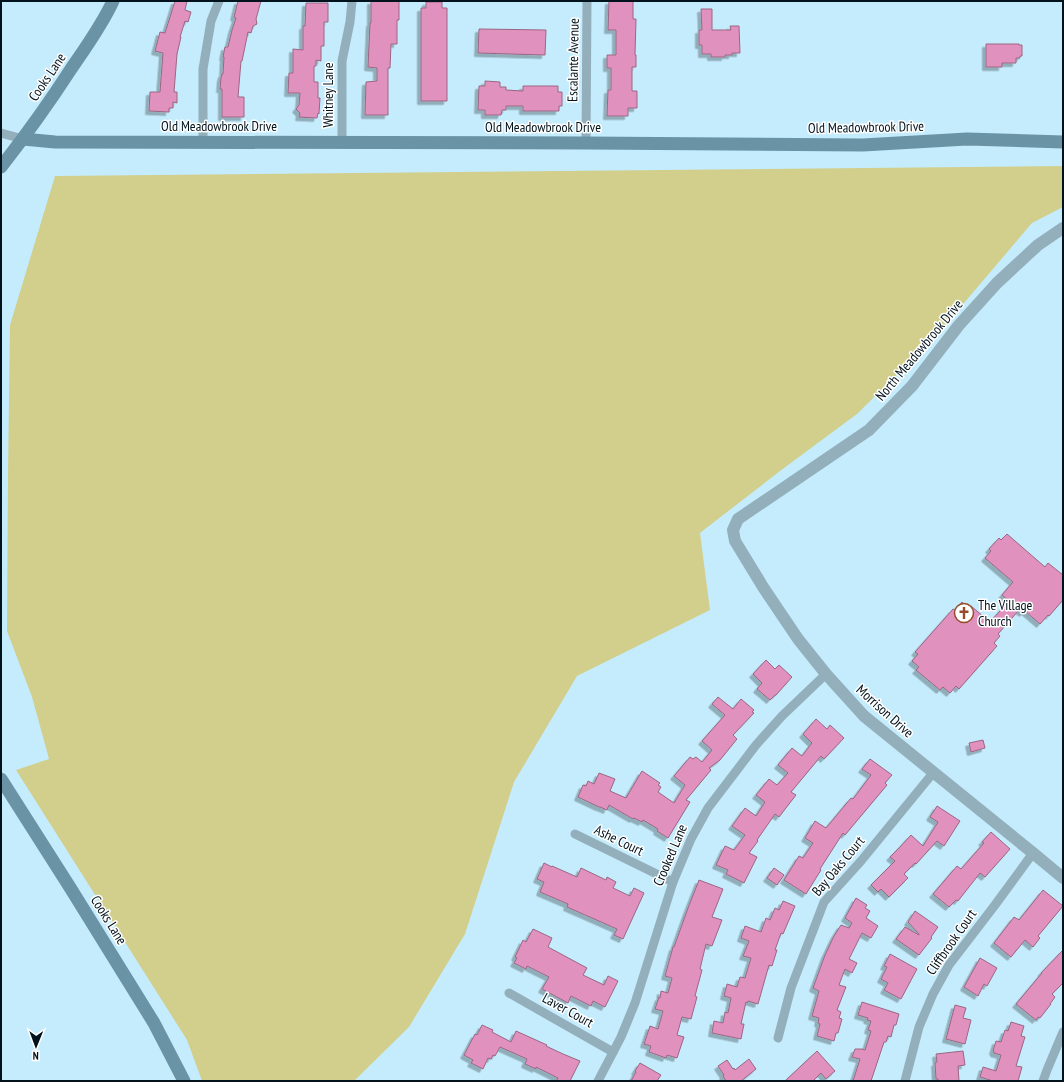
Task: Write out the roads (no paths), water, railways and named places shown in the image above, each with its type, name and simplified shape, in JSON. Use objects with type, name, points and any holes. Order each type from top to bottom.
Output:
[{"type":"main road","name":"Cooks Lane","points":[[1,167],[45,109],[92,39],[113,1]]},
{"type":"main road","name":"Old Meadowbrook Drive","points":[[23,139],[55,142],[863,145],[967,139],[1063,142]]},
{"type":"main road","name":"Cooks Lane","points":[[1,778],[72,889],[154,1023],[184,1081]]},
{"type":"street","points":[[203,142],[203,69],[211,21],[218,1]]},
{"type":"street","name":"Whitney Lane","points":[[342,143],[342,61],[350,22],[352,1]]},
{"type":"street","name":"Escalante Avenue","points":[[586,143],[587,1]]},
{"type":"street","points":[[1,133],[23,139]]},
{"type":"street","name":"North Meadowbrook Drive","points":[[734,527],[738,519],[868,430],[912,386],[959,325],[997,283],[1038,245],[1063,228]]},
{"type":"street","name":"Morrison Drive","points":[[734,527],[733,530],[735,541],[763,587],[798,639],[826,674],[864,716],[1063,878]]},
{"type":"street","name":"Crooked Lane","points":[[598,1081],[621,1037],[635,1003],[673,882],[691,838],[708,808],[756,745],[782,716],[826,674]]},
{"type":"street","name":"Bay Oaks Court","points":[[778,1038],[791,988],[824,902],[861,861],[933,773]]},
{"type":"street","name":"Ashe Court","points":[[575,834],[673,882]]},
{"type":"street","name":"Cliffbrook Court","points":[[905,1081],[919,1027],[933,994],[949,965],[1034,853]]},
{"type":"street","name":"Laver Court","points":[[508,993],[613,1052]]},
{"type":"street","points":[[1043,1081],[1063,1032]]},
{"type":"place","name":"The Village Church","points":[[964,613]]}]
